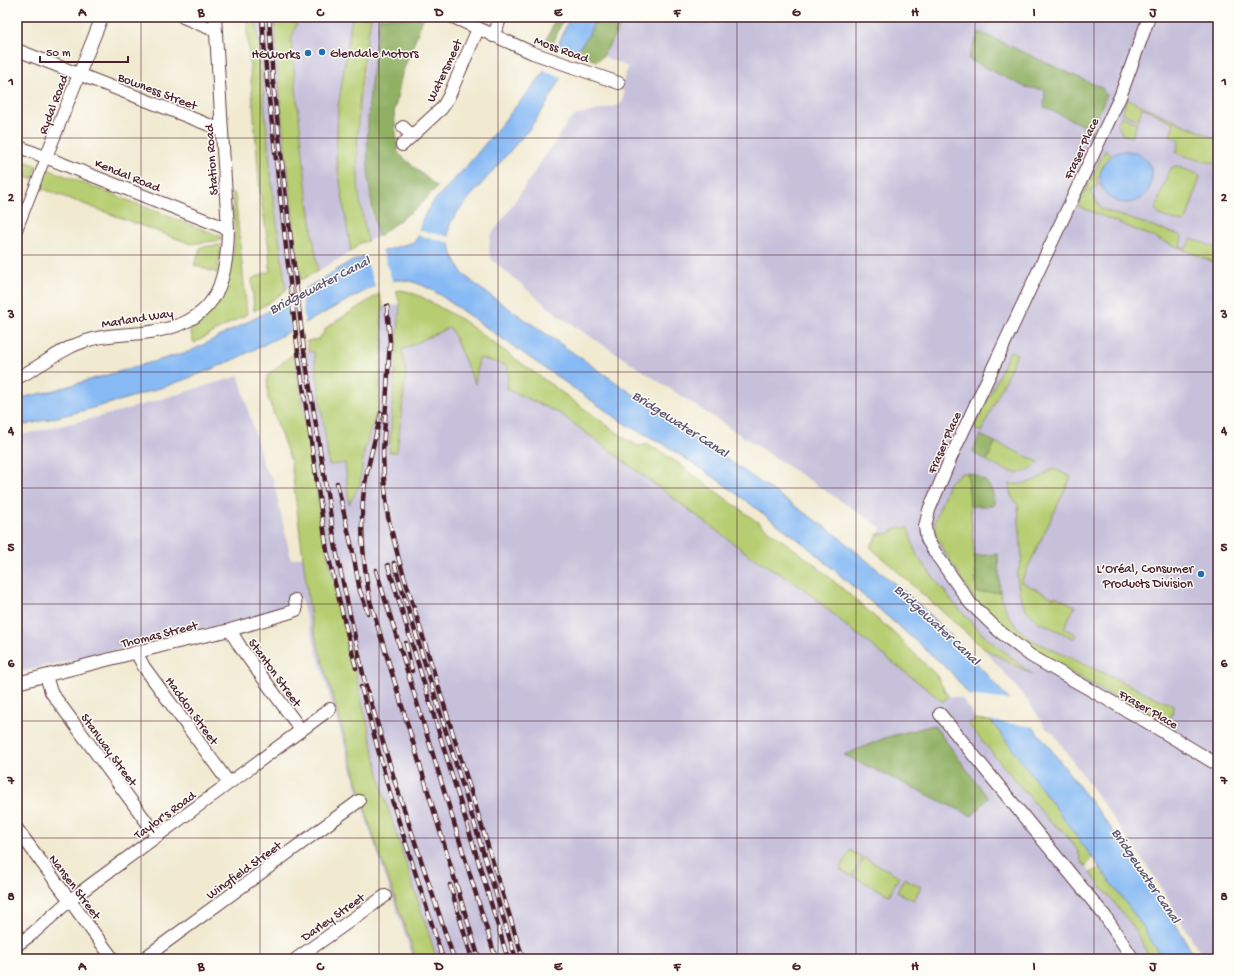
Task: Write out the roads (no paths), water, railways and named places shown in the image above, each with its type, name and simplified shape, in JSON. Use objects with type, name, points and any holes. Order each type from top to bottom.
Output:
[{"type":"street","name":"Rydal Road","points":[[46,157],[102,17]]},
{"type":"street","points":[[183,17],[216,31]]},
{"type":"street","name":"Station Road","points":[[215,17],[228,229]]},
{"type":"street","name":"Moss Road","points":[[453,17],[533,53],[618,83]]},
{"type":"street","points":[[493,36],[501,17]]},
{"type":"street","name":"Fraser Place","points":[[1149,17],[1120,97],[952,455],[929,510],[925,527],[927,539],[934,551],[970,603],[1015,645],[1047,666],[1147,722],[1218,765]]},
{"type":"street","name":"Watersmeet","points":[[402,145],[442,108],[449,96],[478,29]]},
{"type":"street","name":"Bowness Street","points":[[17,50],[222,130]]},
{"type":"street","points":[[403,126],[412,136]]},
{"type":"street","name":"Kendal Road","points":[[17,146],[228,229]]},
{"type":"street","points":[[17,231],[46,157]]},
{"type":"street","name":"Marland Way","points":[[17,378],[82,342],[105,336],[167,329],[184,323],[198,315],[214,299],[219,289],[228,254],[228,229]]},
{"type":"street","name":"Thomas Street","points":[[17,683],[136,652],[230,630],[296,610],[295,600]]},
{"type":"street","name":"Stanton Street","points":[[230,630],[241,648],[301,730]]},
{"type":"street","name":"Haddon Street","points":[[136,652],[144,667],[229,783]]},
{"type":"street","name":"Stanway Street","points":[[46,676],[51,692],[157,836]]},
{"type":"street","name":"Taylor's Road","points":[[17,945],[32,934],[70,900],[330,709]]},
{"type":"street","points":[[940,714],[1105,916],[1132,959]]},
{"type":"street","name":"Wingfield Street","points":[[142,959],[359,801]]},
{"type":"street","name":"Nansen Street","points":[[17,829],[114,959]]},
{"type":"street","name":"Darley Street","points":[[296,959],[385,896]]},
{"type":"water","name":"Bridgewater Canal","points":[[570,17],[596,17],[588,36],[575,53],[546,105],[530,128],[458,211],[450,224],[448,234],[452,254],[463,274],[481,289],[835,534],[914,600],[983,670],[1043,739],[1114,832],[1168,911],[1196,959],[1162,959],[1142,925],[1002,735],[949,670],[804,544],[718,480],[662,443],[628,426],[441,296],[424,286],[407,281],[394,280],[384,282],[253,350],[212,369],[140,395],[17,427],[17,399],[51,391],[191,351],[269,311],[346,264],[363,257],[414,242],[418,237],[422,220],[431,204],[466,167],[542,75],[559,43]]},
{"type":"water","points":[[1126,151],[1140,155],[1148,163],[1152,177],[1148,191],[1140,199],[1126,203],[1112,199],[1104,191],[1100,177],[1104,163],[1112,155]]},
{"type":"railway","points":[[262,17],[267,81],[298,352],[327,551],[356,668]]},
{"type":"railway","points":[[269,17],[273,82],[304,351],[337,555],[365,683],[396,785],[454,959]]},
{"type":"railway","points":[[387,306],[390,341],[383,452],[388,517],[399,560],[523,959]]},
{"type":"railway","points":[[381,413],[370,456],[364,489],[362,513],[363,551],[370,601],[479,959]]},
{"type":"railway","points":[[337,483],[360,591],[368,613]]},
{"type":"railway","points":[[394,563],[516,959]]},
{"type":"railway","points":[[388,565],[508,959]]},
{"type":"railway","points":[[376,570],[496,959]]},
{"type":"railway","points":[[406,643],[412,671]]},
{"type":"railway","points":[[361,687],[391,797],[443,959]]},
{"type":"railway","points":[[450,885],[472,959]]},
{"type":"place","name":"Glendale Motors","points":[[322,52]]},
{"type":"place","name":"HGWorks","points":[[308,53]]},
{"type":"place","name":"L’Oréal, Consumer Products Division","points":[[1201,574]]}]
